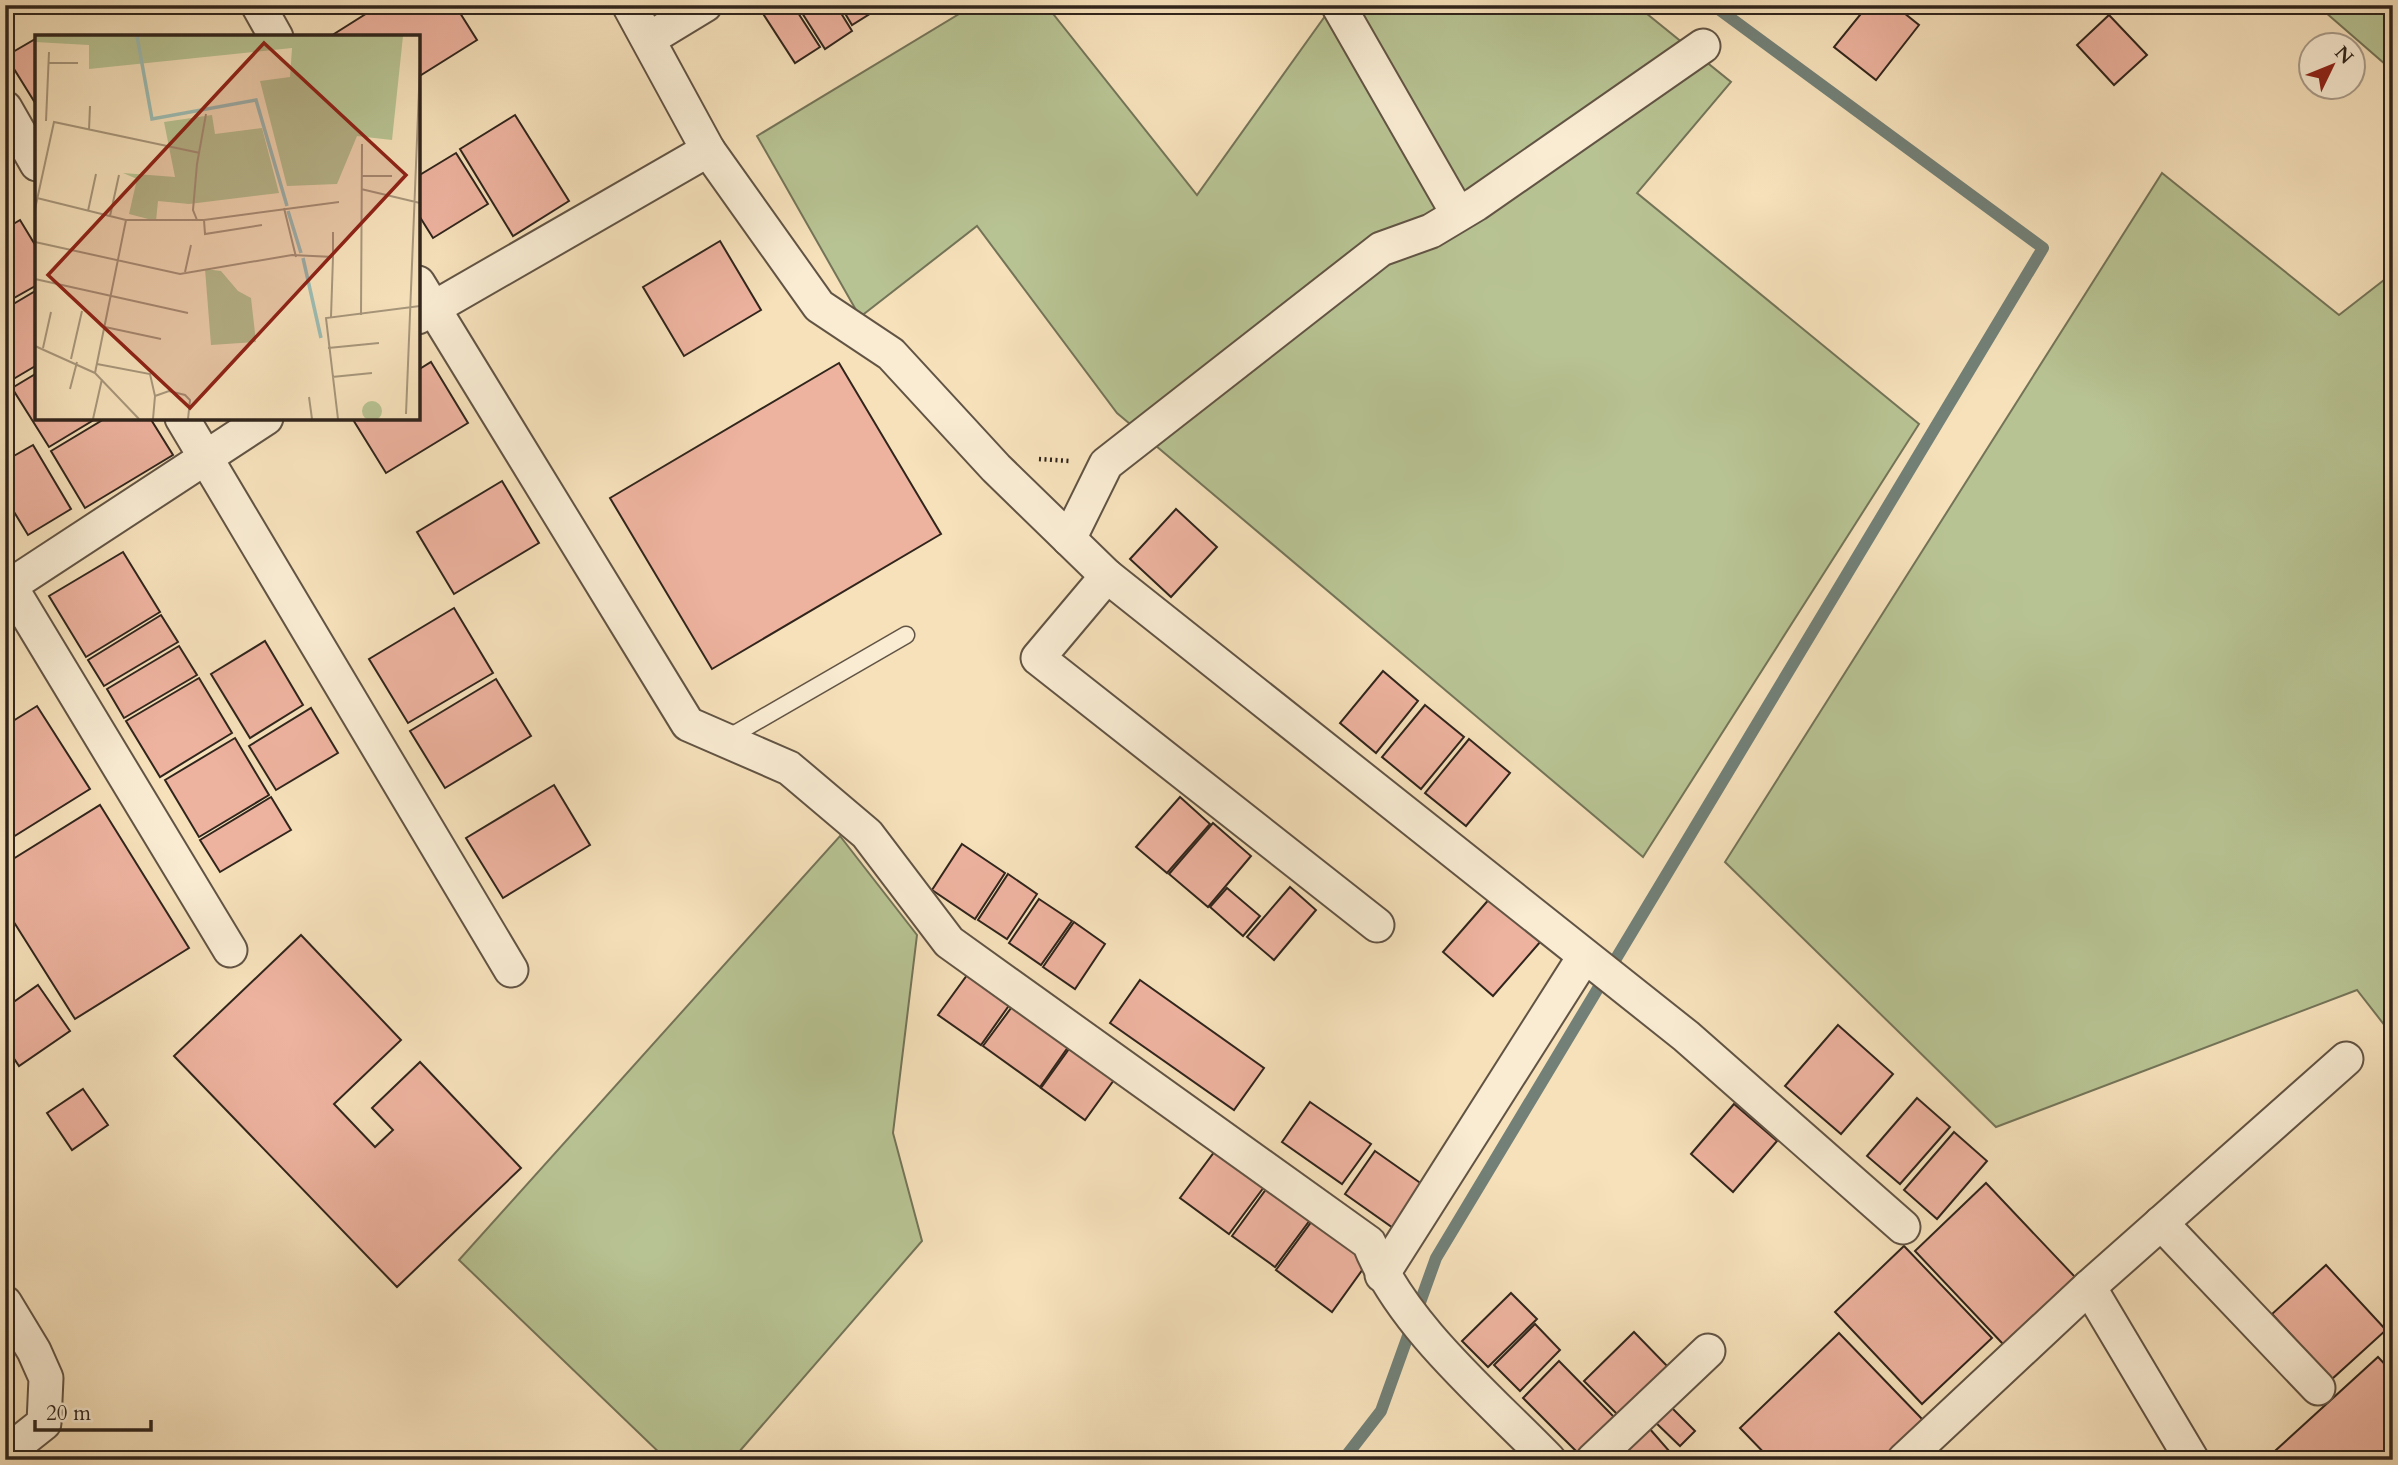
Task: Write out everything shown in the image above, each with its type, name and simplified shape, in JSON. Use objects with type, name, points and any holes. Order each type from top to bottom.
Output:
[{"type":"street","points":[[258,5],[275,35]]},
{"type":"street","points":[[629,5],[708,150],[819,306],[891,354],[983,454],[1107,576],[1662,1018],[1903,1227]]},
{"type":"street","points":[[649,39],[705,5]]},
{"type":"street","points":[[1338,5],[1458,214]]},
{"type":"street","points":[[1069,539],[1106,464],[1381,249],[1431,231],[1458,214],[1703,46]]},
{"type":"street","points":[[5,108],[35,160]]},
{"type":"street","points":[[708,150],[423,302],[688,724],[789,768],[867,834],[949,942],[1369,1243],[1382,1275],[1441,1348],[1549,1460]]},
{"type":"street","points":[[183,420],[511,970]]},
{"type":"street","points":[[230,950],[8,587],[262,420]]},
{"type":"street","points":[[1107,576],[1038,658],[1377,925]]},
{"type":"street","points":[[1382,1275],[1584,957]]},
{"type":"street","points":[[1904,1460],[2089,1287],[2346,1059]]},
{"type":"street","points":[[2161,1223],[2318,1388]]},
{"type":"street","points":[[2089,1287],[2192,1460]]},
{"type":"street","points":[[5,1303],[34,1351],[46,1378],[44,1423],[5,1454]]},
{"type":"street","points":[[1593,1460],[1708,1351]]},
{"type":"lane","points":[[725,740],[906,635]]},
{"type":"path","points":[[983,454],[1106,464]]},
{"type":"green space","points":[[974,5],[1046,5],[1197,195],[1333,5],[1636,5],[1731,82],[1637,193],[1919,424],[1643,857],[1117,413],[977,226],[860,317],[757,136]]},
{"type":"green space","points":[[2317,5],[2393,5],[2393,71],[2366,48],[2366,32],[2348,32]]},
{"type":"green space","points":[[2162,173],[2339,315],[2393,273],[2393,1036],[2357,990],[1996,1127],[1725,862]]},
{"type":"green space","points":[[840,836],[917,935],[893,1133],[922,1241],[732,1460],[667,1460],[459,1260]]},
{"type":"building","points":[[380,5],[455,5],[477,40],[420,76],[420,35],[334,34]]},
{"type":"building","points":[[793,5],[820,47],[795,63],[758,6]]},
{"type":"building","points":[[797,5],[836,5],[852,31],[825,49]]},
{"type":"building","points":[[840,5],[884,5],[852,25]]},
{"type":"building","points":[[1868,5],[1894,5],[1919,25],[1876,80],[1834,47]]},
{"type":"building","points":[[2109,15],[2147,55],[2114,85],[2077,45]]},
{"type":"building","points":[[35,39],[35,103],[6,56]]},
{"type":"building","points":[[515,115],[569,201],[513,236],[460,149]]},
{"type":"building","points":[[456,153],[488,204],[433,238],[420,217],[420,175]]},
{"type":"building","points":[[20,220],[35,245],[35,286],[5,303],[5,229]]},
{"type":"building","points":[[720,241],[761,310],[684,356],[643,287]]},
{"type":"building","points":[[35,291],[35,366],[10,381],[5,374],[5,309]]},
{"type":"building","points":[[431,362],[468,423],[386,473],[353,420],[420,420],[420,369]]},
{"type":"building","points":[[839,363],[941,534],[712,669],[610,498]]},
{"type":"building","points":[[35,374],[35,420],[94,420],[49,447],[12,388]]},
{"type":"building","points":[[103,420],[151,420],[173,455],[85,508],[51,451]]},
{"type":"building","points":[[33,445],[71,509],[28,535],[5,497],[5,461]]},
{"type":"building","points":[[502,481],[539,543],[454,594],[417,532]]},
{"type":"building","points":[[1176,509],[1217,547],[1171,597],[1130,559]]},
{"type":"building","points":[[123,552],[160,612],[86,657],[49,596]]},
{"type":"building","points":[[454,608],[493,673],[408,723],[369,659]]},
{"type":"building","points":[[161,615],[178,642],[104,686],[88,660]]},
{"type":"building","points":[[265,641],[303,705],[250,738],[211,674]]},
{"type":"building","points":[[179,646],[197,675],[124,718],[107,689]]},
{"type":"building","points":[[1383,671],[1418,701],[1376,753],[1340,723]]},
{"type":"building","points":[[199,678],[232,733],[160,777],[126,721]]},
{"type":"building","points":[[496,679],[531,736],[445,788],[410,731]]},
{"type":"building","points":[[1425,705],[1464,737],[1421,789],[1382,757]]},
{"type":"building","points":[[37,706],[90,789],[5,842],[5,726]]},
{"type":"building","points":[[311,708],[338,753],[276,790],[249,746]]},
{"type":"building","points":[[235,738],[269,795],[199,837],[165,780]]},
{"type":"building","points":[[1469,739],[1510,773],[1466,826],[1425,793]]},
{"type":"building","points":[[554,785],[590,845],[503,898],[466,838]]},
{"type":"building","points":[[271,797],[291,830],[220,872],[200,840]]},
{"type":"building","points":[[1180,797],[1210,824],[1167,873],[1136,847]]},
{"type":"building","points":[[100,805],[189,948],[75,1019],[5,908],[5,864]]},
{"type":"building","points":[[1213,823],[1251,856],[1208,907],[1169,874]]},
{"type":"building","points":[[962,844],[1005,873],[975,919],[932,890]]},
{"type":"building","points":[[1008,874],[1037,894],[1007,939],[978,920]]},
{"type":"building","points":[[1290,887],[1316,910],[1274,960],[1247,937]]},
{"type":"building","points":[[1227,888],[1260,916],[1243,936],[1210,907]]},
{"type":"building","points":[[1491,897],[1541,941],[1493,996],[1443,952]]},
{"type":"building","points":[[1039,899],[1072,921],[1041,965],[1009,943]]},
{"type":"building","points":[[1074,922],[1105,944],[1075,989],[1043,967]]},
{"type":"building","points":[[301,935],[401,1040],[334,1104],[375,1147],[393,1130],[372,1108],[420,1062],[521,1168],[397,1287],[174,1056]]},
{"type":"building","points":[[973,967],[1015,997],[981,1045],[938,1015]]},
{"type":"building","points":[[1140,980],[1264,1068],[1234,1110],[1110,1023]]},
{"type":"building","points":[[38,985],[70,1031],[19,1066],[5,1045],[5,1008]]},
{"type":"building","points":[[1017,1000],[1073,1040],[1040,1087],[983,1046]]},
{"type":"building","points":[[1838,1025],[1893,1074],[1841,1134],[1785,1086]]},
{"type":"building","points":[[1074,1042],[1119,1073],[1085,1120],[1041,1088]]},
{"type":"building","points":[[83,1089],[108,1125],[72,1150],[47,1113]]},
{"type":"building","points":[[1917,1098],[1950,1127],[1900,1184],[1867,1156]]},
{"type":"building","points":[[1310,1102],[1371,1144],[1342,1184],[1282,1142]]},
{"type":"building","points":[[1734,1104],[1777,1141],[1733,1192],[1691,1154]]},
{"type":"building","points":[[1954,1132],[1987,1161],[1937,1219],[1904,1190]]},
{"type":"building","points":[[1215,1151],[1264,1187],[1229,1234],[1180,1198]]},
{"type":"building","points":[[1375,1151],[1426,1187],[1396,1230],[1345,1194]]},
{"type":"building","points":[[1986,1183],[2075,1277],[2003,1344],[1915,1251]]},
{"type":"building","points":[[1267,1188],[1310,1220],[1275,1267],[1232,1236]]},
{"type":"building","points":[[1312,1221],[1368,1262],[1332,1312],[1276,1270]]},
{"type":"building","points":[[1904,1246],[1992,1338],[1922,1404],[1835,1312]]},
{"type":"building","points":[[2326,1265],[2386,1330],[2332,1379],[2272,1314]]},
{"type":"building","points":[[1511,1293],[1537,1319],[1488,1367],[1462,1341]]},
{"type":"building","points":[[1535,1324],[1560,1350],[1520,1391],[1494,1365]]},
{"type":"building","points":[[1634,1332],[1670,1369],[1621,1418],[1584,1381]]},
{"type":"building","points":[[1839,1333],[1923,1420],[1881,1460],[1771,1460],[1740,1428]]},
{"type":"building","points":[[2378,1357],[2393,1373],[2393,1460],[2265,1460]]},
{"type":"building","points":[[1559,1361],[1615,1418],[1579,1454],[1523,1398]]},
{"type":"building","points":[[1670,1406],[1695,1431],[1680,1446],[1654,1421]]},
{"type":"building","points":[[1649,1428],[1677,1460],[1618,1460],[1617,1458]]},
{"type":"waterway","points":[[1343,1460],[1381,1411],[1436,1258],[2043,248],[1713,5]]}]
